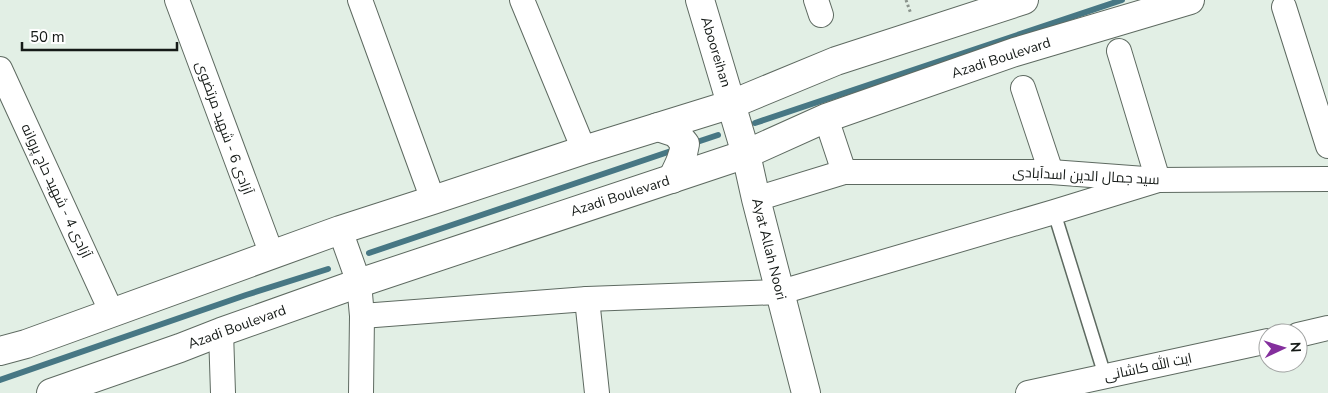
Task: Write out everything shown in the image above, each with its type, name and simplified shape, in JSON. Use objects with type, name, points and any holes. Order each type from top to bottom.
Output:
[{"type":"main road","name":"Abooreihan","points":[[700,0],[732,104]]},
{"type":"main road","points":[[0,351],[26,344],[340,230],[732,104],[836,61],[1024,0]]},
{"type":"main road","name":"Azadi Boulevard","points":[[55,392],[359,283],[746,154],[826,118],[1016,52],[1190,0]]},
{"type":"main road","name":"Ayat Allah Noori","points":[[732,104],[806,393]]},
{"type":"main road","points":[[658,127],[676,132],[685,144],[679,166],[672,178]]},
{"type":"street","name":"آزادی 6 - شهید مرتضوی","points":[[177,0],[272,255]]},
{"type":"street","points":[[360,0],[433,200]]},
{"type":"street","points":[[522,0],[584,150]]},
{"type":"street","points":[[1284,7],[1328,146]]},
{"type":"street","points":[[362,316],[587,299],[780,292],[1158,180],[1119,51]]},
{"type":"street","name":"آزادی 4 - شهید حاج پروانه","points":[[0,69],[112,313]]},
{"type":"street","points":[[1024,88],[1051,172]]},
{"type":"street","points":[[826,118],[844,172]]},
{"type":"street","name":"سید جمال الدین اسدآبادی","points":[[756,199],[844,172],[1051,172],[1158,180],[1328,179]]},
{"type":"street","points":[[340,230],[359,283],[362,316],[361,393]]},
{"type":"street","points":[[587,299],[597,393]]},
{"type":"street","points":[[1308,333],[1328,328]]},
{"type":"street","points":[[221,332],[223,393]]},
{"type":"street","name":"ایت الله کاشانی","points":[[1028,393],[1108,384],[1258,344]]},
{"type":"lane","points":[[1054,212],[1108,384]]},
{"type":"waterway","points":[[755,123],[1122,0]]},
{"type":"waterway","points":[[691,144],[718,135]]},
{"type":"waterway","points":[[369,253],[677,149]]},
{"type":"waterway","points":[[0,380],[246,295],[328,269]]}]
